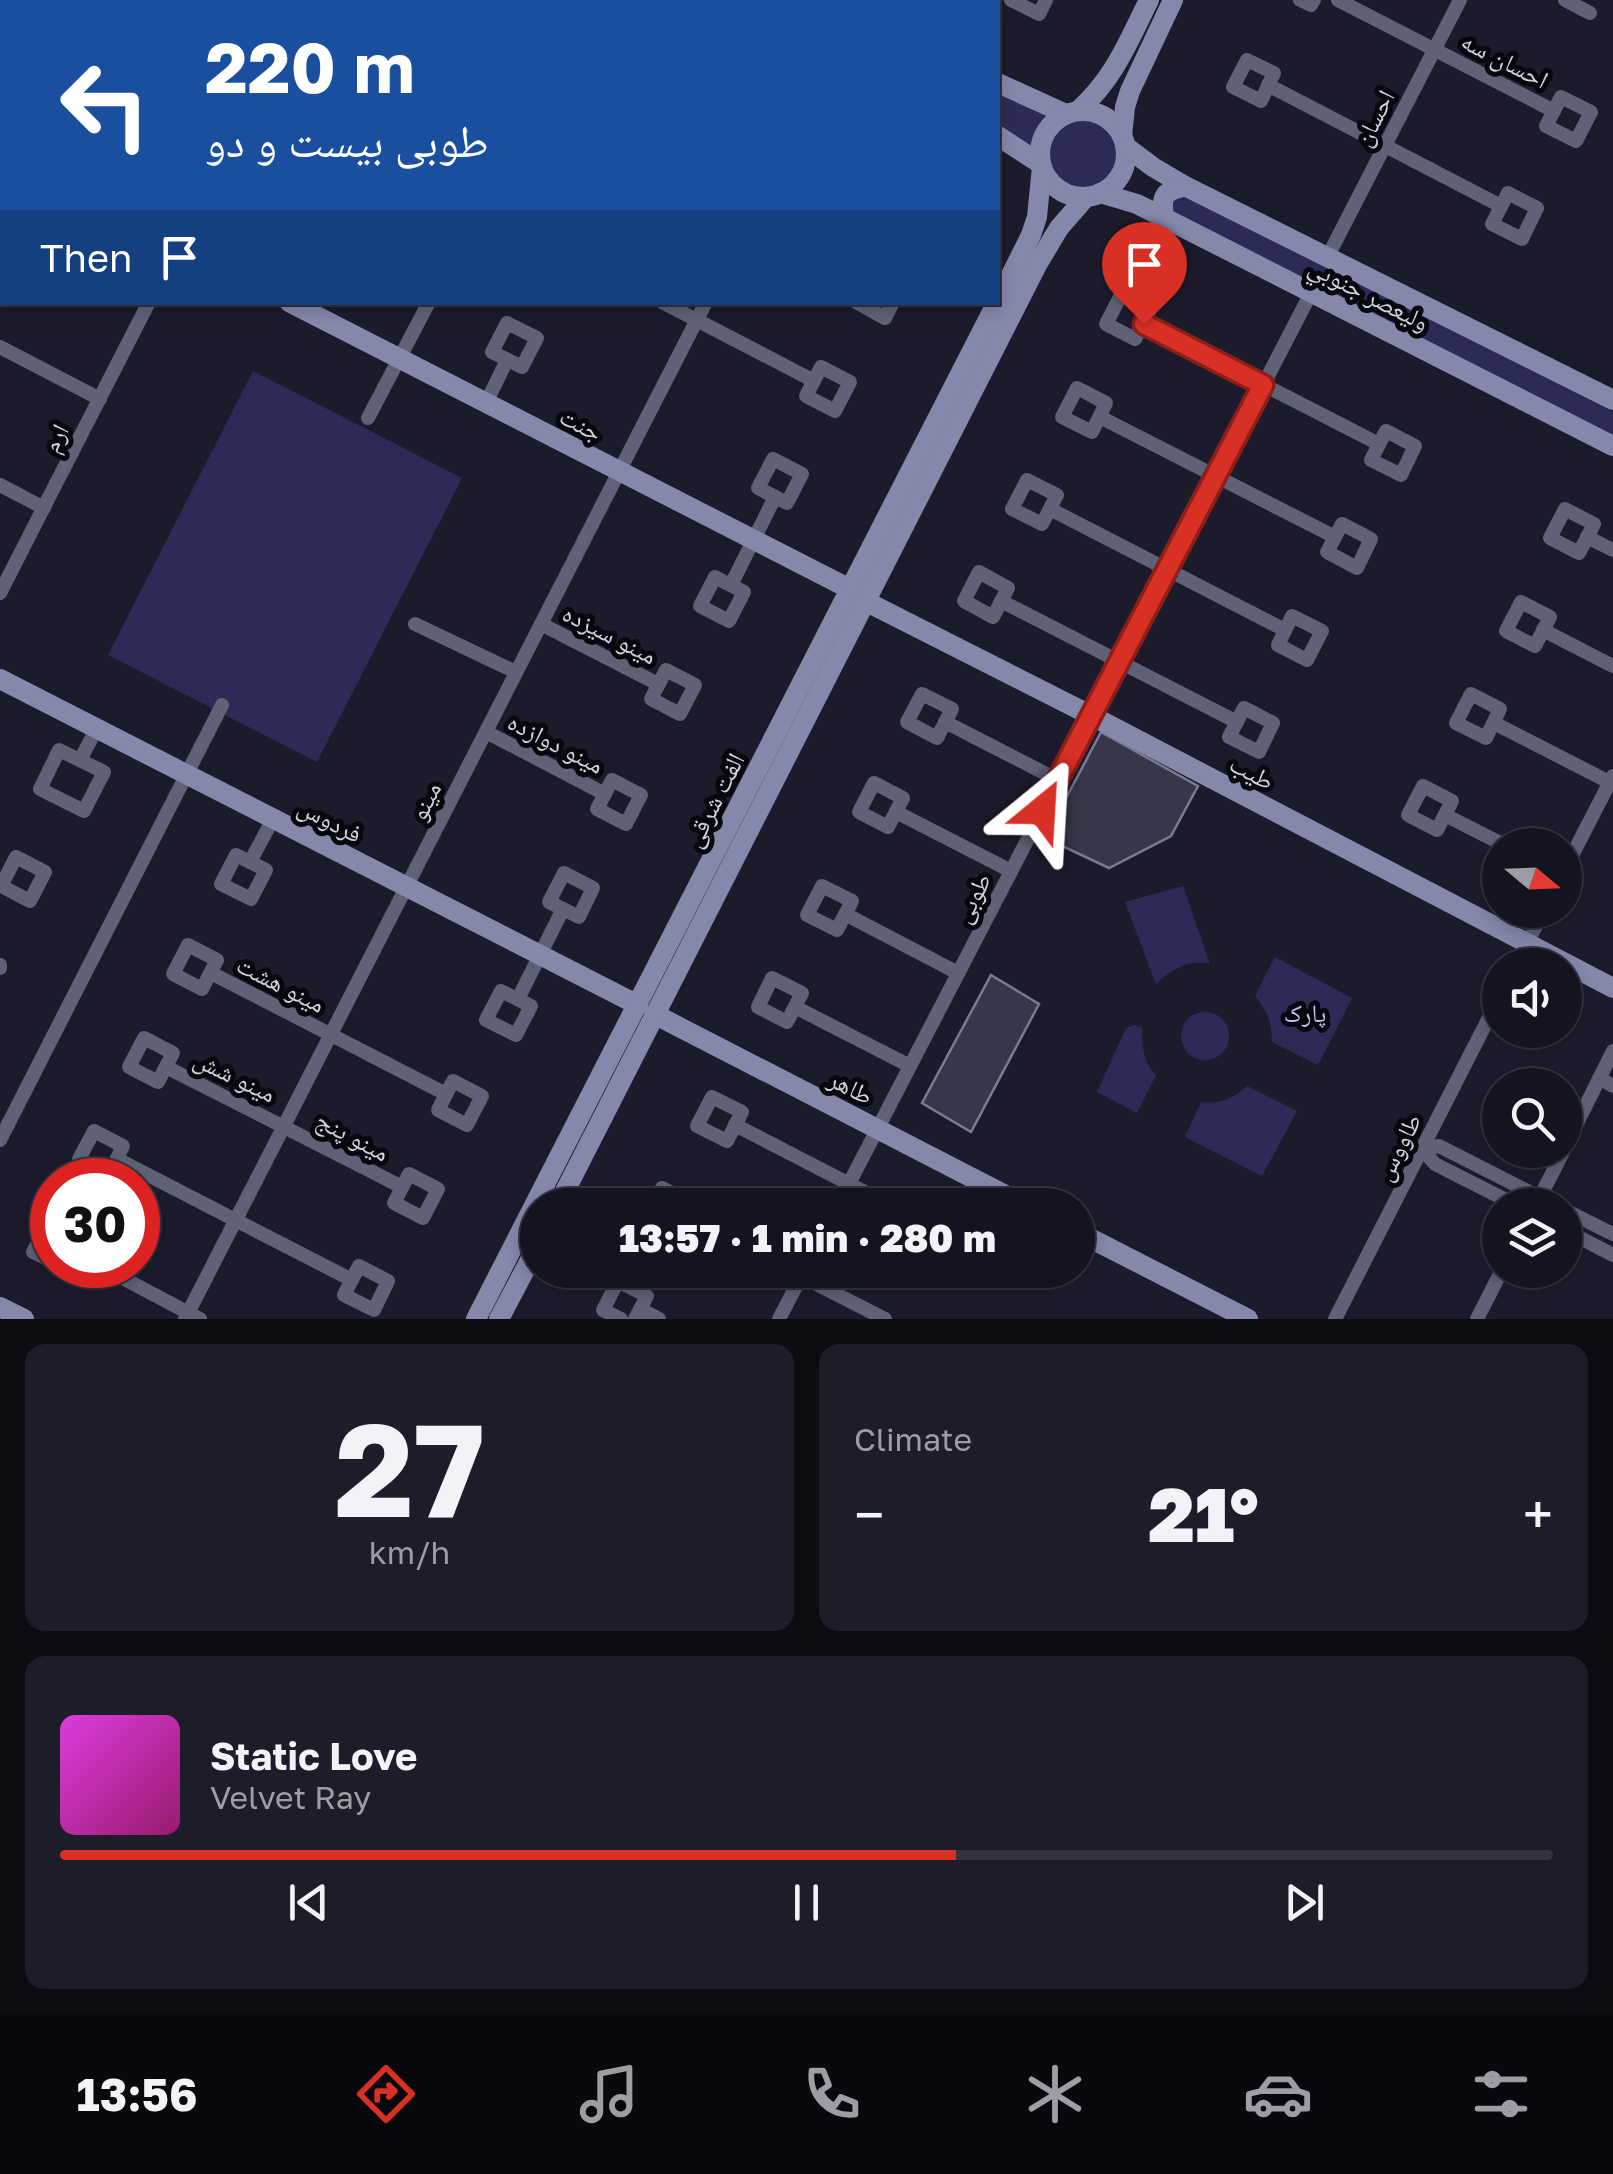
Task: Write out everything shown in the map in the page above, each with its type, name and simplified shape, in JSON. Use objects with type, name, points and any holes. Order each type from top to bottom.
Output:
[{"type":"main road","points":[[1072,113],[1104,85],[1149,0]]},
{"type":"main road","points":[[1000,137],[1042,165],[1054,186],[1075,196],[1093,195],[1110,188],[1124,169],[1125,107],[1130,91],[1173,0]]},
{"type":"main road","points":[[1000,84],[1072,113]]},
{"type":"main road","points":[[1042,165],[1042,140],[1056,120],[1072,113],[1089,111],[1109,119],[1124,141]]},
{"type":"main road","name":"وليعصر جنوبي","points":[[1124,141],[1152,167],[1185,186],[1613,400]]},
{"type":"main road","name":"الفت شرقی","points":[[1000,296],[1032,235],[1042,165]]},
{"type":"main road","points":[[1164,218],[1164,195],[1168,190],[1185,186]]},
{"type":"main road","name":"وليعصر جنوبي","points":[[1093,195],[1137,204],[1613,446]]},
{"type":"main road","name":"الفت شرقی","points":[[476,1319],[646,1010],[858,595],[1036,265],[1060,228],[1093,195]]},
{"type":"main road","name":"الفت شرقی","points":[[858,595],[996,305]]},
{"type":"main road","name":"جنت","points":[[303,306],[858,595]]},
{"type":"main road","name":"طیب","points":[[858,595],[1613,988]]},
{"type":"main road","name":"فردوس","points":[[0,679],[646,1010]]},
{"type":"main road","name":"الفت شرقی","points":[[566,1188],[646,1010]]},
{"type":"main road","name":"طاهر","points":[[646,1010],[993,1188]]},
{"type":"main road","points":[[1095,1241],[1248,1319]]},
{"type":"main road","points":[[499,1319],[520,1279]]},
{"type":"main road","points":[[0,1307],[24,1319]]},
{"type":"street","points":[[1010,0],[1038,14],[1046,0]]},
{"type":"street","points":[[1300,0],[1311,6],[1314,0]]},
{"type":"street","name":"احسان سه","points":[[1338,0],[1554,110]]},
{"type":"street","name":"احسان","points":[[1328,256],[1460,0]]},
{"type":"street","points":[[1565,0],[1590,13]]},
{"type":"street","points":[[1268,86],[1501,206]]},
{"type":"street","name":"طوبی","points":[[847,1188],[1310,292]]},
{"type":"street","name":"ارم","points":[[0,593],[147,305]]},
{"type":"street","points":[[368,418],[427,305]]},
{"type":"street","points":[[668,305],[814,380]]},
{"type":"street","name":"مینو","points":[[191,1317],[284,1125],[704,305]]},
{"type":"street","points":[[861,305],[885,318],[892,305]]},
{"type":"street","points":[[1144,324],[1379,444]]},
{"type":"street","points":[[0,347],[100,398]]},
{"type":"street","points":[[486,403],[507,360]]},
{"type":"street","points":[[1100,416],[1335,537]]},
{"type":"street","points":[[0,485],[44,508]]},
{"type":"street","points":[[730,586],[775,497]]},
{"type":"street","points":[[1050,509],[1286,630]]},
{"type":"street","points":[[1587,537],[1613,550]]},
{"type":"street","points":[[1001,601],[1237,722]]},
{"type":"street","points":[[415,624],[516,672]]},
{"type":"street","name":"مینو سیزده","points":[[541,624],[658,684]]},
{"type":"street","points":[[1543,630],[1613,666]]},
{"type":"street","points":[[0,1140],[222,705]]},
{"type":"street","points":[[945,722],[1058,780]]},
{"type":"street","points":[[1494,723],[1612,780],[1582,837]]},
{"type":"street","points":[[80,760],[97,728]]},
{"type":"street","name":"مینو دوازده","points":[[486,732],[605,794]]},
{"type":"street","points":[[60,750],[80,760],[104,772],[84,811],[40,788],[60,750]]},
{"type":"street","points":[[896,812],[1011,870]]},
{"type":"street","points":[[1445,815],[1482,834]]},
{"type":"street","points":[[250,862],[273,819]]},
{"type":"street","points":[[518,999],[563,909]]},
{"type":"street","points":[[845,914],[958,973]]},
{"type":"street","points":[[1525,948],[1535,928]]},
{"type":"street","name":"مینو هشت","points":[[211,974],[446,1094]]},
{"type":"street","points":[[795,1007],[910,1066]]},
{"type":"street","name":"طاووس","points":[[1335,1319],[1482,1031]]},
{"type":"street","points":[[1582,1120],[1606,1082],[1613,1051]]},
{"type":"street","name":"مینو شش","points":[[166,1067],[284,1125]]},
{"type":"street","name":"مینو پنج","points":[[284,1125],[402,1188]]},
{"type":"street","points":[[734,1125],[857,1188]]},
{"type":"street","points":[[1422,1148],[1439,1146],[1522,1188]]},
{"type":"street","points":[[1422,1148],[1435,1164],[1482,1188]]},
{"type":"street","points":[[160,1181],[352,1280]]},
{"type":"street","points":[[1582,1218],[1613,1234]]},
{"type":"street","points":[[1582,1239],[1613,1255]]},
{"type":"street","points":[[621,1319],[603,1310],[618,1281],[647,1296],[638,1314],[659,1319]]},
{"type":"street","points":[[139,1288],[191,1317]]},
{"type":"street","points":[[779,1319],[792,1288]]},
{"type":"street","points":[[828,1288],[885,1319]]},
{"type":"street","points":[[1478,1319],[1493,1288]]},
{"type":"green space","points":[[1000,94],[1050,118],[1038,132],[1037,148],[1000,127]]},
{"type":"green space","points":[[1083,119],[1108,129],[1118,154],[1108,179],[1083,189],[1058,179],[1048,154],[1058,129]]},
{"type":"green space","points":[[1184,194],[1613,412],[1613,438],[1174,212],[1171,203]]},
{"type":"green space","points":[[253,371],[462,478],[317,762],[108,655]]},
{"type":"green space","points":[[1183,886],[1210,964],[1181,966],[1156,984],[1125,902]]},
{"type":"green space","name":"پارک","points":[[1275,957],[1352,998],[1318,1065],[1272,1042],[1268,1017],[1255,996]]},
{"type":"green space","name":"پارک","points":[[1205,1012],[1222,1019],[1229,1036],[1222,1053],[1205,1060],[1188,1053],[1181,1036],[1188,1019]]},
{"type":"green space","points":[[1126,1028],[1142,1028],[1144,1053],[1156,1075],[1137,1113],[1097,1092]]},
{"type":"green space","name":"پارک","points":[[1247,1086],[1297,1111],[1262,1176],[1185,1137],[1201,1102],[1226,1100]]},
{"type":"building","points":[[1101,732],[1198,786],[1171,836],[1109,868],[1045,838]]},
{"type":"building","points":[[991,975],[1039,1004],[971,1132],[922,1103]]},
{"type":"route","points":[[1042,810],[1263,385],[1144,324]]}]
